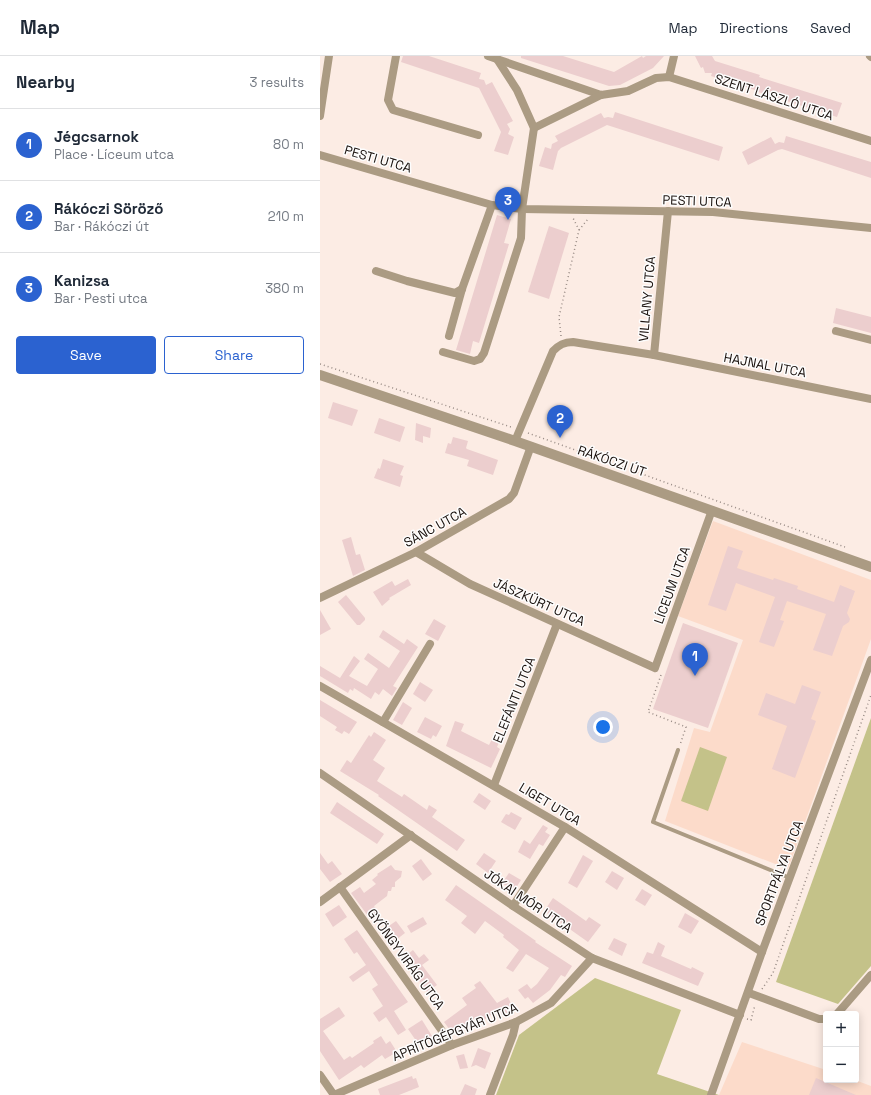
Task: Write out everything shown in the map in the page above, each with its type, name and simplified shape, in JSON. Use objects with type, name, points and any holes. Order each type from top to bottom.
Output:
[{"type":"street","points":[[320,116],[329,56]]},
{"type":"street","points":[[396,56],[388,100],[394,110],[478,135]]},
{"type":"street","name":"SZENT LÁSZLÓ UTCA","points":[[488,56],[601,95]]},
{"type":"street","points":[[669,77],[674,56]]},
{"type":"street","points":[[444,352],[474,361],[480,359],[484,353],[521,238],[522,209],[534,128],[518,90],[496,58]]},
{"type":"street","name":"SZENT LÁSZLÓ UTCA","points":[[534,128],[601,95],[628,91],[656,78],[669,77],[871,141]]},
{"type":"street","name":"PESTI UTCA","points":[[320,155],[492,205],[522,209],[713,212],[871,228]]},
{"type":"street","points":[[449,336],[462,289],[492,205]]},
{"type":"street","name":"VILLANY UTCA","points":[[562,344],[573,342],[654,355],[668,211]]},
{"type":"street","points":[[376,271],[406,281],[455,293],[462,289]]},
{"type":"street","points":[[836,331],[871,340]]},
{"type":"street","points":[[515,441],[553,351],[562,344]]},
{"type":"street","name":"HAJNAL UTCA","points":[[654,355],[871,399]]},
{"type":"street","name":"RÁKÓCZI ÚT","points":[[320,375],[531,446],[871,567]]},
{"type":"street","name":"SÁNC UTCA","points":[[320,598],[416,552],[509,498],[514,493],[531,446]]},
{"type":"street","name":"LÍCEUM UTCA","points":[[658,671],[712,510]]},
{"type":"street","name":"JÁSZKÜRT UTCA","points":[[416,552],[470,584],[658,671]]},
{"type":"street","name":"ELEFÁNTI UTCA","points":[[494,785],[557,624]]},
{"type":"street","points":[[383,722],[430,644]]},
{"type":"street","name":"SPORTPÁLYA UTCA","points":[[712,1095],[762,952],[791,878],[871,660]]},
{"type":"street","name":"LIGET UTCA","points":[[320,686],[565,827],[762,952]]},
{"type":"street","name":"JÓKAI MÓR UTCA","points":[[320,773],[513,906],[592,958],[740,1015]]},
{"type":"street","points":[[513,906],[565,827]]},
{"type":"street","points":[[320,902],[411,835]]},
{"type":"street","name":"GYÖNGYVIRÁG UTCA","points":[[340,887],[452,1045]]},
{"type":"street","name":"APRÍTÓGÉPGYÁR UTCA","points":[[334,1095],[452,1045],[516,1022],[551,1002],[592,958]]},
{"type":"street","points":[[840,1011],[871,975]]},
{"type":"street","points":[[748,993],[819,1019],[823,1019]]},
{"type":"street","points":[[490,1095],[514,1035],[516,1022]]},
{"type":"street","points":[[320,1075],[334,1095]]},
{"type":"lane","points":[[678,750],[654,822],[791,878]]},
{"type":"path","points":[[570,210],[579,230]]},
{"type":"path","points":[[562,344],[559,318],[579,230],[595,211]]},
{"type":"path","points":[[320,364],[519,430],[850,548]]},
{"type":"path","points":[[658,671],[648,712],[686,727],[678,750]]},
{"type":"path","points":[[740,1015],[751,1020],[757,996],[773,973],[871,695]]},
{"type":"shaded area","points":[[713,521],[871,580],[871,639],[788,869],[665,821],[694,728],[710,732],[743,640],[678,616]]},
{"type":"shaded area","points":[[871,718],[871,966],[838,1004],[776,982]]},
{"type":"shaded area","points":[[700,747],[727,757],[708,811],[681,801]]},
{"type":"shaded area","points":[[595,978],[681,1010],[657,1074],[719,1095],[496,1095],[519,1035]]},
{"type":"shaded area","points":[[742,1042],[823,1069],[823,1083],[859,1083],[859,1082],[871,1086],[871,1095],[719,1095]]},
{"type":"building","points":[[403,56],[429,56],[481,73],[479,79],[484,80],[486,85],[492,82],[513,121],[507,124],[510,129],[508,134],[514,137],[508,155],[494,151],[501,132],[479,88],[401,62]]},
{"type":"building","points":[[521,56],[563,56],[614,72],[642,56],[643,58],[646,56],[664,56],[653,68],[620,85],[609,86],[521,58]]},
{"type":"building","points":[[695,56],[712,56],[715,61],[760,75],[759,77],[842,103],[837,117],[711,76],[712,73],[705,73],[703,67],[701,68]]},
{"type":"building","points":[[615,112],[723,147],[719,161],[607,125],[561,148],[558,151],[553,170],[539,166],[545,147],[551,149],[552,144],[558,141],[555,136],[601,113],[604,118],[613,118]]},
{"type":"building","points":[[786,136],[871,162],[871,178],[782,149],[748,165],[742,152],[771,137],[775,144],[779,142],[784,143]]},
{"type":"building","points":[[497,215],[511,219],[504,243],[509,244],[479,343],[473,341],[470,354],[456,350]]},
{"type":"building","points":[[549,226],[569,233],[549,299],[528,292]]},
{"type":"building","points":[[836,308],[871,317],[871,333],[833,323]]},
{"type":"building","points":[[333,402],[358,410],[352,426],[328,418]]},
{"type":"building","points":[[379,418],[405,427],[400,442],[374,433]]},
{"type":"building","points":[[416,423],[431,428],[430,438],[423,436],[423,443],[415,440]]},
{"type":"building","points":[[453,437],[468,441],[467,449],[498,460],[493,475],[467,466],[469,460],[445,453],[448,443],[451,444]]},
{"type":"building","points":[[383,459],[404,466],[400,475],[403,476],[400,487],[374,478],[378,468],[380,469]]},
{"type":"building","points":[[351,537],[356,555],[360,554],[365,570],[353,576],[342,540]]},
{"type":"building","points":[[728,546],[743,551],[737,568],[773,580],[774,578],[798,586],[797,589],[834,602],[840,585],[855,591],[847,613],[850,619],[849,622],[843,626],[832,656],[813,650],[826,614],[787,601],[780,620],[784,621],[774,647],[759,642],[775,597],[736,583],[726,611],[708,605]]},
{"type":"building","points":[[408,579],[411,585],[389,598],[390,599],[382,606],[373,592],[392,581],[395,586]]},
{"type":"building","points":[[346,595],[365,618],[360,625],[357,625],[338,602]]},
{"type":"building","points":[[320,610],[331,629],[320,635]]},
{"type":"building","points":[[434,619],[446,626],[438,641],[425,634]]},
{"type":"building","points":[[683,623],[738,643],[708,728],[653,709]]},
{"type":"building","points":[[383,630],[404,644],[407,639],[418,647],[393,686],[397,688],[392,696],[383,689],[379,695],[375,692],[371,699],[354,688],[353,691],[350,689],[348,693],[320,676],[320,666],[340,678],[354,656],[360,661],[349,676],[367,686],[378,669],[364,659],[368,653],[389,668],[400,651],[379,637]]},
{"type":"building","points":[[420,682],[433,690],[425,702],[413,694]]},
{"type":"building","points":[[802,685],[821,692],[811,719],[816,721],[795,778],[772,769],[787,726],[758,715],[766,693],[795,704]]},
{"type":"building","points":[[320,700],[357,722],[349,734],[344,731],[342,734],[335,730],[337,727],[320,716]]},
{"type":"building","points":[[403,702],[412,708],[402,725],[393,720]]},
{"type":"building","points":[[425,717],[442,726],[436,737],[433,735],[431,739],[417,732]]},
{"type":"building","points":[[455,721],[464,724],[461,731],[489,745],[493,737],[500,740],[497,747],[500,749],[491,768],[446,746]]},
{"type":"building","points":[[374,732],[386,740],[373,760],[385,768],[377,781],[402,797],[404,794],[427,810],[429,805],[437,810],[432,817],[465,840],[457,851],[378,796],[379,795],[340,771],[347,760],[351,763],[369,735],[371,737]]},
{"type":"building","points":[[479,793],[491,801],[485,810],[473,802]]},
{"type":"building","points":[[337,802],[384,834],[377,844],[330,813]]},
{"type":"building","points":[[511,812],[522,818],[515,830],[501,822],[506,814],[509,815]]},
{"type":"building","points":[[543,825],[548,828],[545,832],[550,835],[543,846],[539,844],[530,859],[518,852],[524,840],[530,844]]},
{"type":"building","points":[[320,853],[328,864],[332,861],[342,874],[330,882],[320,869]]},
{"type":"building","points":[[484,853],[496,861],[488,873],[476,864]]},
{"type":"building","points":[[583,855],[593,861],[577,888],[568,883]]},
{"type":"building","points":[[421,859],[432,874],[423,881],[412,866]]},
{"type":"building","points":[[391,865],[395,870],[402,871],[401,877],[395,882],[395,887],[392,887],[391,891],[388,891],[387,896],[374,906],[379,914],[371,920],[351,893],[360,887],[364,893],[376,884],[372,880],[378,875],[377,874]]},
{"type":"building","points":[[612,871],[624,878],[617,890],[605,882]]},
{"type":"building","points":[[509,873],[521,880],[514,891],[502,883]]},
{"type":"building","points":[[456,885],[536,941],[535,942],[572,966],[565,977],[561,975],[550,990],[533,1003],[528,997],[525,999],[518,990],[527,984],[531,989],[537,984],[549,968],[526,954],[513,972],[506,968],[519,950],[503,937],[504,935],[485,921],[475,934],[461,923],[467,916],[445,900]]},
{"type":"building","points":[[642,889],[652,895],[645,906],[635,900]]},
{"type":"building","points":[[553,898],[586,921],[589,917],[601,925],[588,942],[547,913],[549,909],[547,907]]},
{"type":"building","points":[[339,905],[347,917],[333,927],[325,914]]},
{"type":"building","points":[[685,913],[699,921],[691,934],[678,927]]},
{"type":"building","points":[[423,917],[427,924],[411,933],[407,926]]},
{"type":"building","points":[[396,921],[405,933],[392,943],[383,930]]},
{"type":"building","points":[[357,930],[408,1002],[394,1011],[406,1030],[398,1035],[386,1017],[379,1022],[373,1013],[383,1006],[372,989],[378,985],[369,971],[353,982],[349,977],[366,965],[357,952],[354,954],[344,939]]},
{"type":"building","points":[[614,938],[627,944],[622,956],[608,949]]},
{"type":"building","points":[[658,942],[665,946],[661,956],[704,973],[698,986],[642,963],[647,952],[653,954]]},
{"type":"building","points":[[413,950],[419,958],[424,954],[429,960],[422,965],[437,985],[427,992],[404,959]]},
{"type":"building","points":[[480,981],[497,1003],[508,997],[514,1010],[502,1015],[499,1009],[480,1023],[476,1017],[453,1034],[444,1022],[467,1005],[462,998],[476,988],[474,985]]},
{"type":"building","points":[[339,1007],[345,1016],[323,1031],[344,1060],[350,1056],[352,1058],[374,1043],[373,1041],[381,1036],[386,1044],[390,1041],[397,1052],[385,1059],[382,1055],[364,1068],[361,1065],[339,1080],[320,1051],[320,1019]]},
{"type":"building","points":[[422,1020],[432,1036],[419,1045],[408,1029]]},
{"type":"building","points":[[478,1048],[491,1053],[485,1069],[476,1065],[471,1067]]},
{"type":"building","points":[[464,1054],[468,1068],[460,1069],[456,1056]]},
{"type":"building","points":[[412,1076],[413,1079],[416,1078],[419,1087],[399,1095],[380,1095],[378,1089]]},
{"type":"building","points":[[816,1078],[823,1081],[823,1083],[828,1083],[856,1095],[809,1095]]},
{"type":"building","points":[[465,1084],[477,1089],[475,1095],[460,1095]]},
{"type":"place","name":"Kanizsa","points":[[508,220]]},
{"type":"place","name":"Rákóczi Söröző","points":[[560,438]]},
{"type":"place","name":"Jégcsarnok","points":[[695,676]]}]
